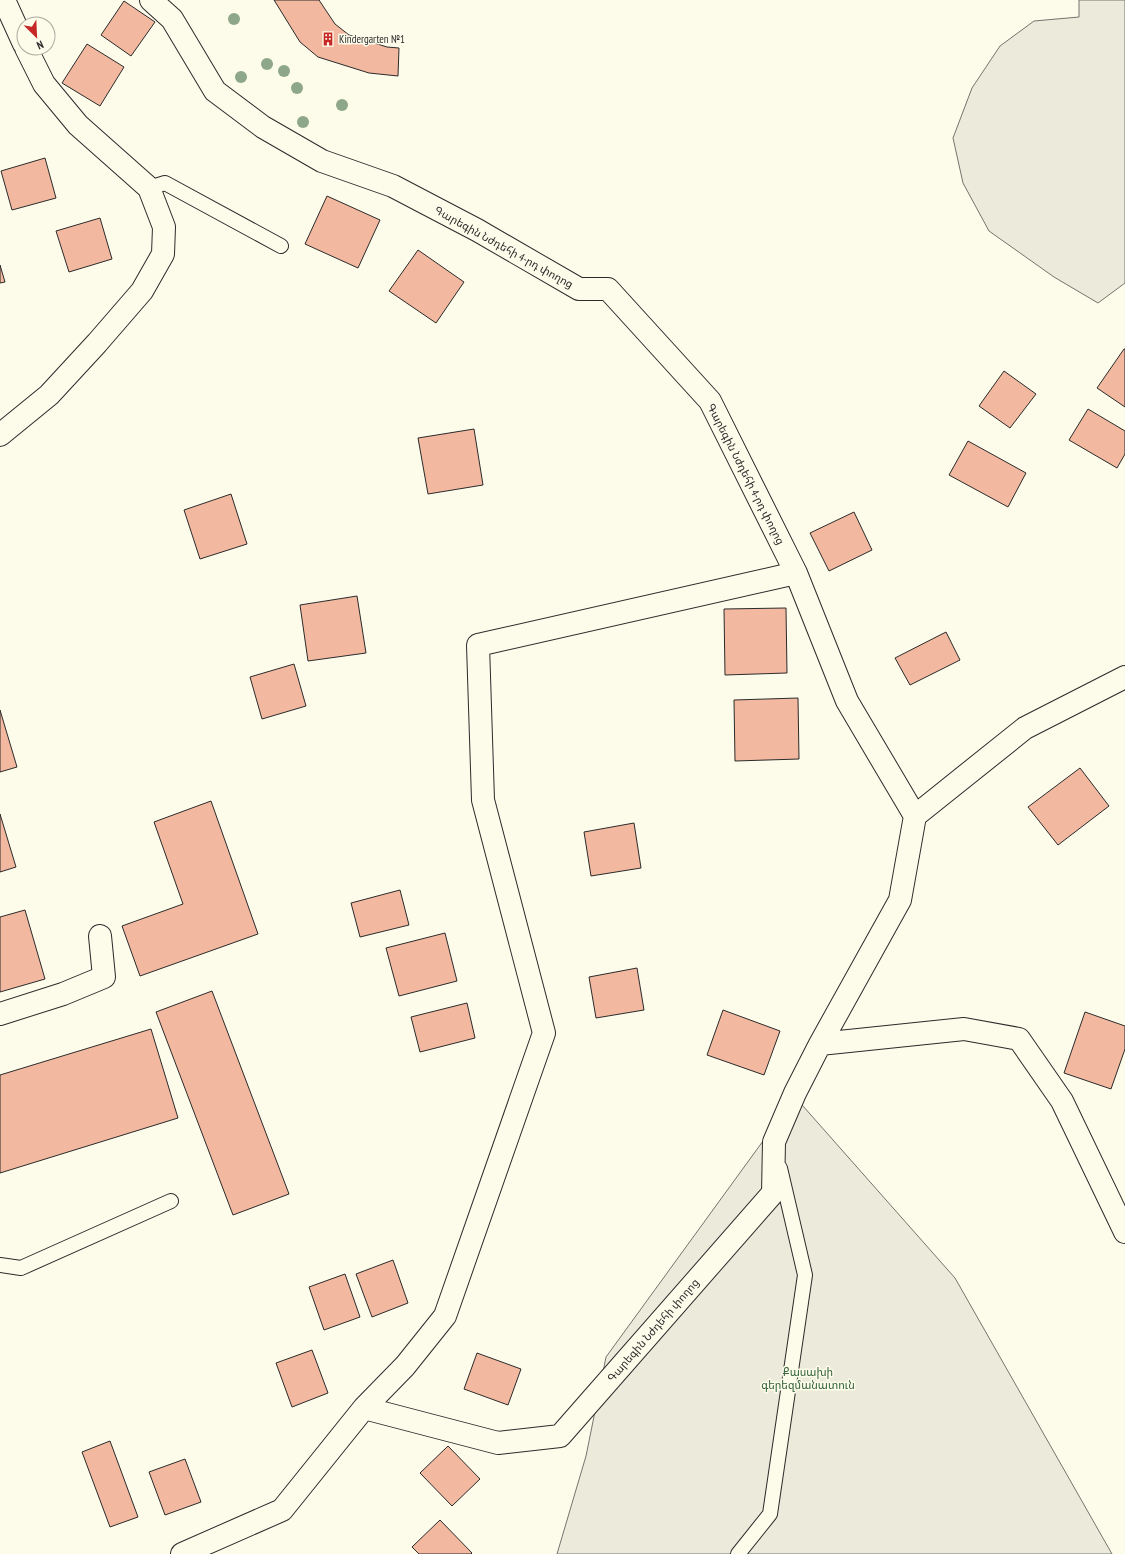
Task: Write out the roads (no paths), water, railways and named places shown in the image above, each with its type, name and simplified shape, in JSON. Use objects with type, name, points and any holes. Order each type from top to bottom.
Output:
[{"type":"street","points":[[4,0],[16,26]]},
{"type":"street","name":"Գարեգին Նժդեհի 4-րդ փողոց","points":[[151,0],[172,20],[215,91],[263,127],[322,161],[393,186],[477,230],[579,289],[608,289],[710,401],[796,573],[847,702],[915,816]]},
{"type":"street","points":[[0,434],[49,395],[142,291],[163,254],[164,227],[149,188],[78,125],[44,84],[30,56]]},
{"type":"street","points":[[182,1554],[282,1510],[364,1408],[405,1366],[445,1316],[544,1033],[483,800],[478,645],[796,573]]},
{"type":"street","points":[[915,816],[1025,728],[1125,677]]},
{"type":"street","name":"Գարեգին Նժդեհի փողոց","points":[[364,1408],[498,1443],[560,1436],[773,1194],[774,1142],[795,1093],[820,1044],[900,900],[915,816]]},
{"type":"street","points":[[0,1014],[64,994],[104,976],[100,936]]},
{"type":"street","points":[[820,1044],[964,1029],[1019,1040],[1062,1101],[1125,1232]]},
{"type":"lane","points":[[149,188],[165,183],[281,246]]},
{"type":"lane","points":[[738,1554],[770,1514],[804,1275],[774,1142]]},
{"type":"lane","points":[[0,1265],[21,1268],[171,1201]]},
{"type":"place","name":"Kindergarten №1","points":[[328,39]]},
{"type":"park label","name":"Քասախի գերեզմանատուն","points":[[808,1378]]}]
